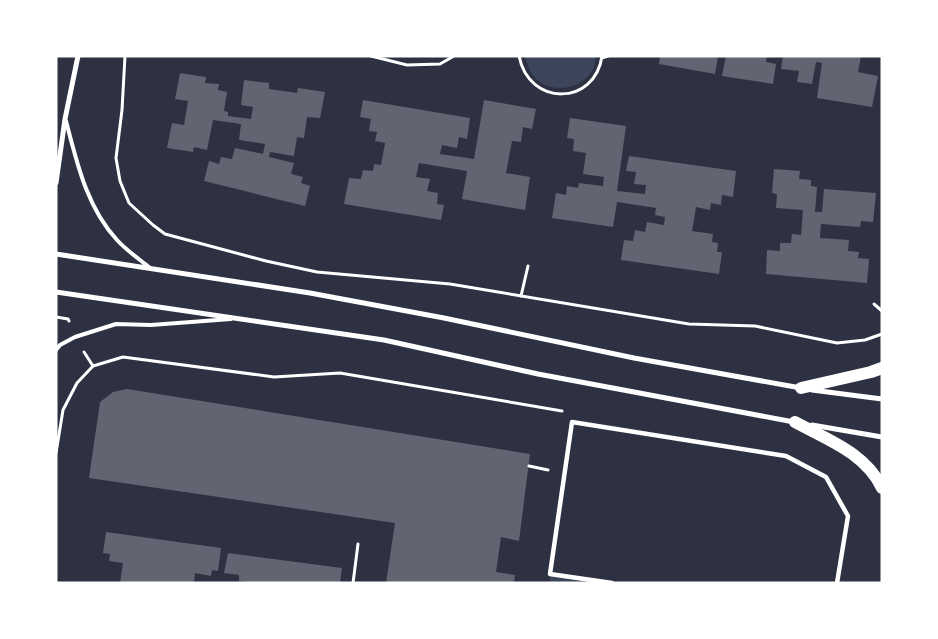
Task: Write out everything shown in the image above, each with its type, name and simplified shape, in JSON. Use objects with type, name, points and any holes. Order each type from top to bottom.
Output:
[{"type":"main road","points":[[801,388],[882,368]]},
{"type":"main road","points":[[795,422],[857,456],[878,479],[882,488]]},
{"type":"street","points":[[56,183],[65,119],[78,56]]},
{"type":"street","points":[[56,254],[310,292],[634,358],[801,388],[882,400]]},
{"type":"street","points":[[56,292],[384,340],[538,374],[882,437]]},
{"type":"street","points":[[612,583],[550,574],[572,422],[786,456],[826,477],[848,516],[837,583]]},
{"type":"lane","points":[[65,119],[82,181],[99,216],[117,241],[150,268]]},
{"type":"lane","points":[[56,350],[60,345],[75,337],[116,324],[151,325],[236,319]]},
{"type":"path","points":[[125,56],[122,110],[116,158],[120,181],[129,203],[152,225],[165,234],[266,261],[317,272],[450,284],[689,324],[755,326],[837,343],[865,340],[882,334]]},
{"type":"path","points":[[371,56],[407,65],[440,64],[454,56]]},
{"type":"path","points":[[519,56],[522,70],[530,81],[541,89],[553,94],[566,94],[579,90],[590,82],[598,72],[602,57],[608,56]]},
{"type":"path","points":[[521,296],[528,266]]},
{"type":"path","points":[[874,304],[882,312]]},
{"type":"path","points":[[56,317],[68,319]]},
{"type":"path","points":[[56,453],[63,410],[77,383],[93,366],[123,357],[274,377],[340,373],[569,412]]},
{"type":"path","points":[[529,466],[543,470]]},
{"type":"path","points":[[353,583],[358,544]]},
{"type":"shaded area","points":[[525,56],[596,57],[593,69],[581,82],[573,86],[555,88],[547,86],[533,75]]},
{"type":"shaded area","points":[[550,574],[612,583],[549,583]]},
{"type":"building","points":[[660,56],[718,56],[715,74],[659,64]]},
{"type":"building","points":[[726,56],[767,56],[766,62],[776,64],[773,84],[722,76]]},
{"type":"building","points":[[783,56],[861,56],[858,72],[878,76],[872,107],[817,98],[822,63],[816,62],[812,84],[797,82],[799,71],[781,69]]},
{"type":"building","points":[[180,73],[206,77],[205,83],[219,84],[218,90],[227,92],[224,111],[228,112],[228,116],[251,119],[253,107],[241,105],[244,80],[269,83],[269,89],[297,93],[298,88],[325,92],[320,118],[307,117],[304,138],[297,137],[294,156],[270,152],[269,157],[294,163],[291,174],[303,177],[301,183],[310,186],[305,206],[204,181],[209,161],[219,164],[221,157],[232,159],[235,148],[263,154],[265,144],[239,140],[241,124],[213,120],[207,150],[194,147],[193,152],[167,148],[172,123],[184,125],[188,101],[175,99]]},
{"type":"building","points":[[363,100],[470,118],[467,139],[459,137],[457,148],[442,145],[440,154],[474,159],[484,100],[536,109],[532,129],[523,127],[521,142],[512,141],[506,173],[530,177],[525,210],[462,199],[467,171],[419,163],[416,177],[430,179],[427,191],[438,193],[437,204],[444,205],[441,220],[344,204],[349,178],[361,179],[363,170],[373,171],[374,164],[381,165],[385,143],[375,141],[377,132],[369,131],[371,119],[360,117]]},
{"type":"building","points":[[570,118],[626,126],[617,191],[645,194],[646,185],[634,184],[636,172],[626,171],[629,156],[736,171],[733,197],[722,195],[721,205],[711,203],[710,210],[696,207],[692,231],[713,234],[712,242],[718,243],[717,252],[722,252],[719,274],[621,260],[624,240],[633,241],[635,230],[645,232],[647,222],[664,225],[665,217],[655,215],[656,208],[617,202],[613,227],[552,218],[556,193],[566,195],[567,186],[578,188],[579,183],[603,186],[604,177],[583,174],[586,153],[573,151],[574,139],[567,138]]},
{"type":"building","points":[[774,169],[800,171],[799,179],[811,180],[811,186],[817,187],[815,212],[822,212],[824,189],[876,193],[873,222],[861,221],[860,227],[821,224],[820,238],[849,240],[848,251],[859,252],[858,258],[869,259],[867,283],[766,274],[767,250],[780,251],[780,243],[791,243],[792,234],[801,235],[803,210],[776,208],[777,194],[772,193]]},
{"type":"building","points":[[127,389],[530,454],[519,541],[501,537],[496,572],[515,575],[514,583],[386,583],[395,523],[89,478],[100,402],[113,392]]},
{"type":"building","points":[[106,532],[221,548],[218,571],[212,570],[211,576],[195,573],[194,583],[120,583],[123,563],[109,561],[110,554],[103,553]]},
{"type":"building","points":[[228,553],[342,568],[340,583],[254,583],[239,581],[239,575],[224,573]]}]
